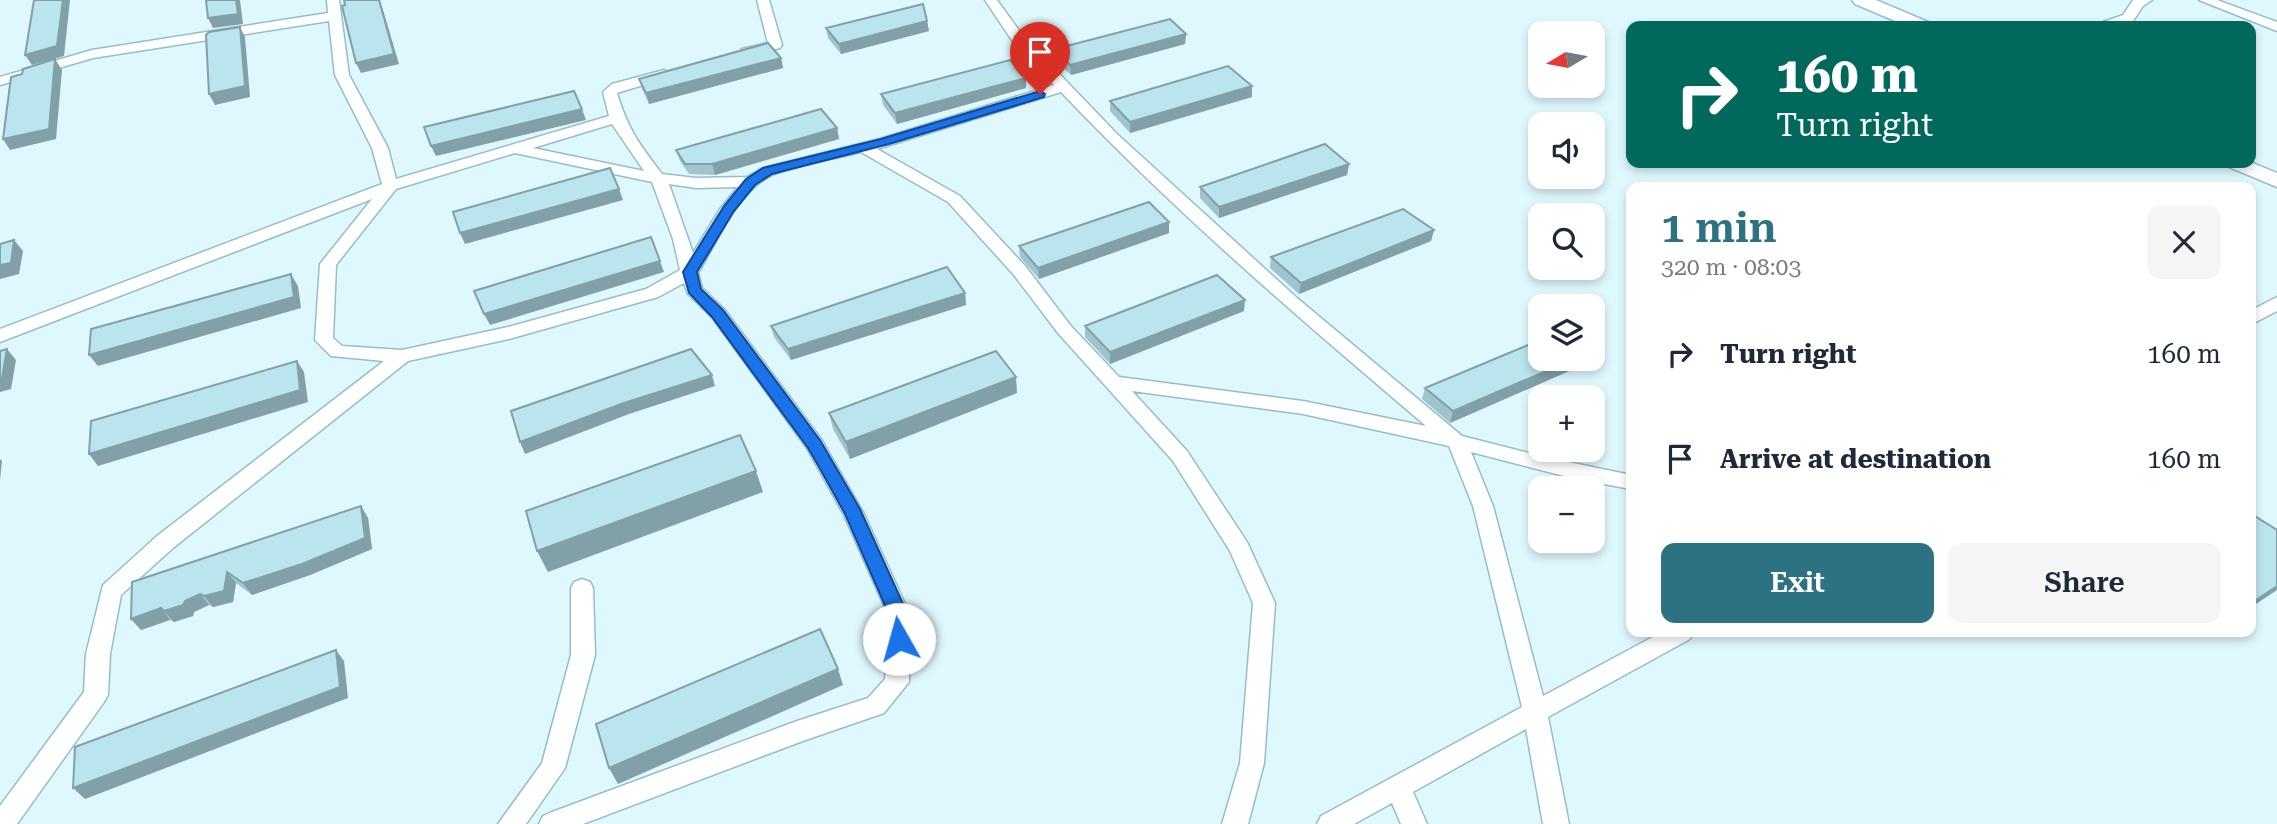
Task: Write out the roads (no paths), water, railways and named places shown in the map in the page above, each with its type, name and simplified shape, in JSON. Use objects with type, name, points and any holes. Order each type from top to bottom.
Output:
[{"type":"main road","points":[[1861,0],[1910,21]]},
{"type":"main road","points":[[2247,168],[2277,181]]},
{"type":"street","points":[[736,55],[775,45],[762,0]]},
{"type":"street","points":[[991,0],[1018,39],[1112,137],[1291,302],[1457,442],[1483,506],[1535,710],[1556,824]]},
{"type":"street","points":[[2117,21],[2128,18],[2138,3],[2146,0]]},
{"type":"street","points":[[2205,0],[2277,27]]},
{"type":"street","points":[[0,81],[92,54],[224,36],[333,8],[342,75],[380,148],[390,186]]},
{"type":"street","points":[[552,824],[797,732],[876,706],[897,682],[900,617],[854,514],[814,444],[718,313],[694,290],[681,239],[657,178],[623,132],[617,118],[610,92],[617,87],[683,69]]},
{"type":"street","points":[[390,186],[328,264],[324,340],[337,352],[402,356],[509,333],[652,293],[690,272],[728,209],[750,182],[768,171],[863,147],[1063,87]]},
{"type":"street","points":[[0,336],[390,186],[617,118]]},
{"type":"street","points":[[863,147],[954,199],[1020,271],[1063,330],[1181,456],[1239,548],[1264,603],[1252,763],[1235,824]]},
{"type":"street","points":[[513,149],[657,178],[696,183],[750,182]]},
{"type":"street","points":[[2256,315],[2277,303]]},
{"type":"street","points":[[2,824],[96,695],[98,654],[111,591],[166,542],[402,356]]},
{"type":"street","points":[[1115,383],[1290,404],[1590,476],[1626,481]]},
{"type":"street","points":[[511,824],[553,768],[583,655],[582,588]]},
{"type":"street","points":[[1330,824],[1673,637]]},
{"type":"street","points":[[1398,786],[1414,824]]}]
